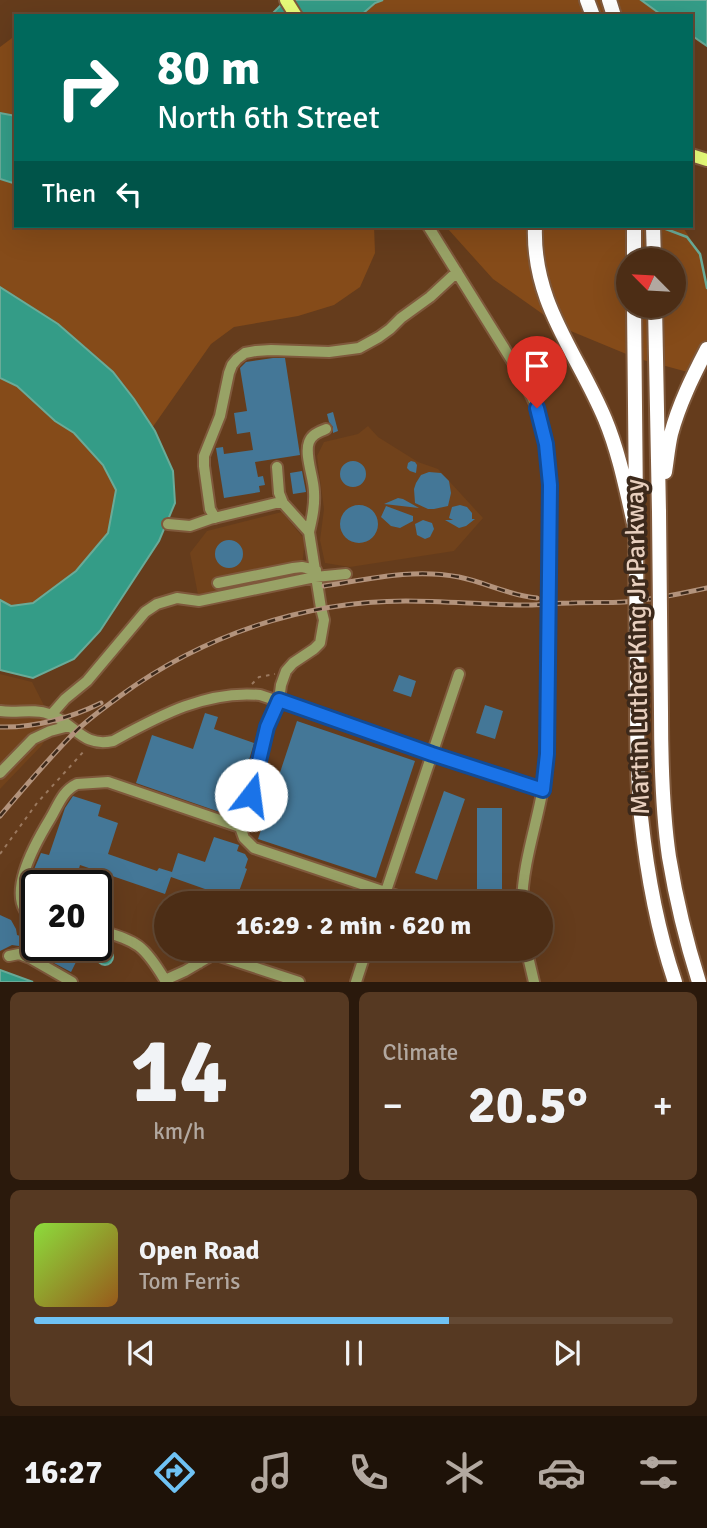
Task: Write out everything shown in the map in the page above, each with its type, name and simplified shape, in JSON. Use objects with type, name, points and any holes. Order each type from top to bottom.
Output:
[{"type":"highway","points":[[534,228],[535,258],[542,288],[553,317],[607,422],[636,532]]},
{"type":"highway","points":[[634,228],[634,248]]},
{"type":"highway","points":[[653,228],[654,248]]},
{"type":"highway","name":"Martin Luther King Jr Parkway","points":[[634,318],[637,698],[641,816],[659,926],[675,982]]},
{"type":"highway","name":"Martin Luther King Jr Parkway","points":[[655,318],[664,808],[669,855],[684,933],[699,981]]},
{"type":"highway","points":[[659,512],[670,437],[688,386],[707,349]]},
{"type":"street","points":[[429,228],[524,380],[537,408],[547,453],[550,485],[547,754],[543,790],[527,855],[523,891]]},
{"type":"street","points":[[215,518],[210,509],[204,456],[220,416],[229,373],[237,359],[245,353],[256,351],[329,352],[359,348],[390,329],[457,271]]},
{"type":"street","points":[[326,429],[309,440],[307,449],[315,490],[309,531],[324,620],[320,643],[292,663],[286,671],[279,700],[267,727],[240,827],[244,838],[254,848],[368,891]]},
{"type":"street","points":[[277,467],[279,493],[283,503],[309,531]]},
{"type":"street","points":[[169,524],[190,526],[283,503]]},
{"type":"street","points":[[218,583],[302,567],[316,573]]},
{"type":"street","points":[[51,715],[87,681],[145,612],[157,604],[177,598],[199,601],[316,573],[346,574]]},
{"type":"street","points":[[386,891],[459,674]]},
{"type":"street","points":[[0,711],[36,711],[51,715],[89,740],[100,743],[113,741],[185,705],[219,697],[260,695],[543,790]]},
{"type":"street","points":[[0,773],[33,739],[50,731],[72,729]]},
{"type":"street","points":[[23,870],[30,850],[62,796],[77,784],[107,782],[240,827]]},
{"type":"street","points":[[21,876],[17,891],[21,906]]},
{"type":"street","points":[[112,935],[138,944],[152,959],[164,981],[202,961]]},
{"type":"street","points":[[9,956],[19,954],[30,958],[72,982]]},
{"type":"street","points":[[241,961],[299,982]]},
{"type":"street","points":[[356,982],[363,961]]},
{"type":"street","points":[[529,961],[534,982]]},
{"type":"path","points":[[247,694],[252,684],[260,677],[286,671]]},
{"type":"path","points":[[0,855],[37,803],[84,751],[89,740]]},
{"type":"shaded area","points":[[383,0],[641,0],[660,14],[362,14]]},
{"type":"shaded area","points":[[14,36],[14,116],[0,113],[0,47]]},
{"type":"shaded area","points":[[0,180],[14,184],[14,228],[374,228],[375,253],[360,287],[334,305],[298,316],[234,327],[211,344],[152,428],[134,398],[112,371],[58,326],[0,287]]},
{"type":"shaded area","points":[[448,228],[683,228],[700,254],[707,288],[707,368],[695,374],[636,358],[561,327],[493,279]]},
{"type":"shaded area","points":[[0,378],[17,386],[55,421],[74,433],[103,465],[116,490],[108,533],[76,571],[33,603],[11,606],[0,600]]},
{"type":"shaded area","points":[[368,426],[378,437],[418,462],[438,469],[483,518],[454,551],[350,567],[325,563],[320,540],[324,509],[317,456],[324,442],[358,434]]},
{"type":"shaded area","points":[[282,512],[305,540],[301,574],[198,595],[190,553],[207,531]]},
{"type":"shaded area","points":[[0,674],[32,682],[54,725],[42,745],[0,789]]},
{"type":"water","points":[[286,0],[383,0],[362,14],[272,14]]},
{"type":"water","points":[[641,0],[707,0],[707,46],[693,36],[693,14],[660,14]]},
{"type":"water","points":[[0,113],[14,116],[14,183],[0,179]]},
{"type":"water","points":[[0,287],[58,324],[113,372],[155,431],[173,471],[175,503],[159,541],[100,631],[74,659],[33,678],[0,670],[0,600],[11,606],[33,603],[76,571],[108,533],[116,490],[103,465],[74,433],[55,421],[17,386],[0,378]]},
{"type":"water","points":[[113,954],[113,960],[111,963],[108,965],[102,965],[98,961],[112,961]]},
{"type":"water","points":[[0,970],[33,982],[0,982]]},
{"type":"building","points":[[285,358],[300,455],[255,462],[258,477],[263,476],[265,485],[259,486],[260,492],[224,498],[216,448],[223,447],[224,454],[253,450],[250,432],[237,434],[234,413],[247,411],[240,368],[246,362]]},
{"type":"building","points":[[333,412],[338,431],[333,433],[327,414]]},
{"type":"building","points":[[353,461],[362,465],[366,474],[362,483],[353,487],[344,483],[340,474],[344,465]]},
{"type":"building","points":[[411,461],[417,465],[416,473],[407,468]]},
{"type":"building","points":[[302,471],[306,492],[293,494],[290,473]]},
{"type":"building","points":[[429,472],[441,473],[449,481],[451,493],[448,506],[428,509],[415,503],[416,483],[421,475]]},
{"type":"building","points":[[398,498],[403,499],[419,508],[384,504]]},
{"type":"building","points":[[359,505],[372,511],[378,524],[372,537],[359,543],[346,537],[340,524],[346,511]]},
{"type":"building","points":[[386,506],[413,516],[413,521],[400,528],[391,526],[381,517]]},
{"type":"building","points":[[452,507],[467,507],[472,513],[472,519],[475,519],[459,528],[445,520],[453,520],[449,518]]},
{"type":"building","points":[[423,520],[432,523],[434,529],[430,537],[425,539],[417,535],[415,524]]},
{"type":"building","points":[[229,540],[239,544],[243,554],[239,564],[229,568],[219,564],[215,554],[219,544]]},
{"type":"building","points":[[399,675],[416,681],[411,697],[393,691]]},
{"type":"building","points":[[485,705],[503,711],[495,739],[476,733]]},
{"type":"building","points":[[205,713],[218,717],[214,729],[254,743],[247,767],[248,774],[234,817],[136,783],[152,735],[193,749]]},
{"type":"building","points":[[297,721],[415,761],[376,878],[258,839]]},
{"type":"building","points":[[444,791],[465,799],[437,880],[415,873]]},
{"type":"building","points":[[73,796],[101,805],[98,816],[118,823],[108,854],[157,871],[159,868],[172,872],[178,853],[205,862],[214,837],[239,845],[237,851],[245,854],[248,859],[239,891],[211,891],[171,877],[166,891],[156,891],[112,876],[112,870],[95,870],[80,865],[79,870],[34,870],[41,853],[49,855],[65,808]]},
{"type":"building","points":[[477,808],[502,808],[502,891],[477,891]]},
{"type":"building","points":[[0,915],[11,920],[17,935],[21,936],[21,942],[19,946],[12,945],[0,951]]},
{"type":"building","points":[[52,961],[76,961],[71,972]]},
{"type":"waterway","points":[[663,228],[687,237],[700,254],[707,288]]},
{"type":"railway","points":[[324,586],[425,574],[469,579],[517,595],[537,598]]},
{"type":"railway","points":[[0,816],[64,743],[108,705],[185,656],[255,626],[329,607],[368,603],[421,601],[528,605],[624,602],[707,588]]},
{"type":"railway","points":[[0,727],[52,721],[101,703]]},
{"type":"route","points":[[251,795],[267,727],[279,700],[543,790],[547,754],[550,485],[546,444],[537,408]]}]
